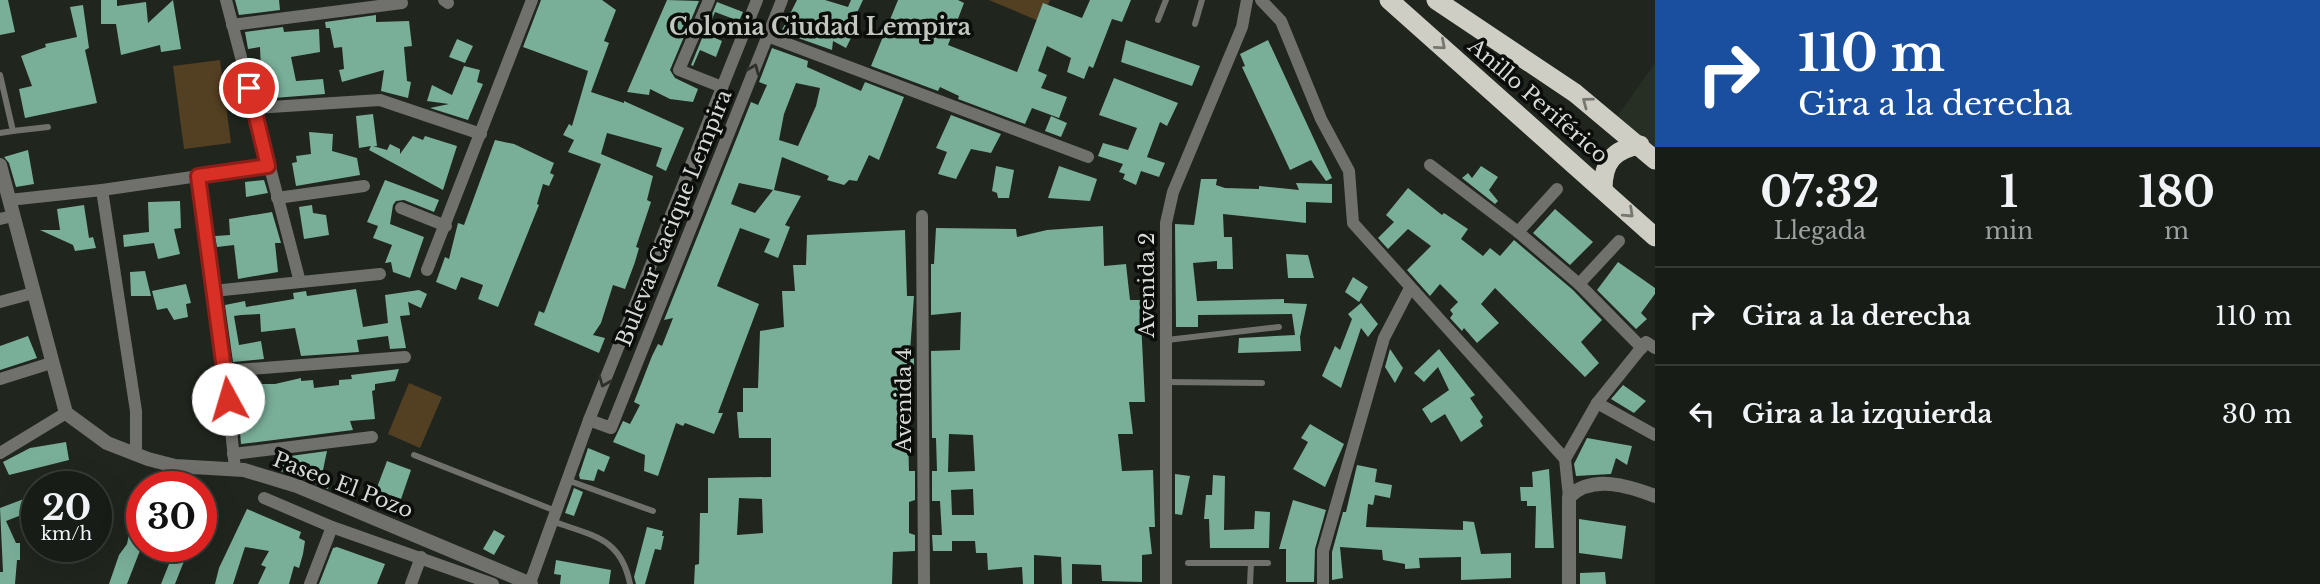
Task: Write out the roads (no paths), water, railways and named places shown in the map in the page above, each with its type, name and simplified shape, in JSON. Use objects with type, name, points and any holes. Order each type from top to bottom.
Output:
[{"type":"highway","name":"Anillo Periférico","points":[[1390,0],[1655,237]]},
{"type":"highway","name":"Anillo Periférico","points":[[1436,0],[1575,93],[1655,160]]},
{"type":"highway","points":[[1604,189],[1603,172],[1610,157],[1623,148],[1640,145]]},
{"type":"street","points":[[226,0],[300,282]]},
{"type":"street","points":[[427,270],[532,0]]},
{"type":"street","points":[[709,0],[679,70],[722,87]]},
{"type":"street","name":"Bulevar Cacique Lempira","points":[[530,584],[589,420],[757,0]]},
{"type":"street","name":"Bulevar Cacique Lempira","points":[[589,420],[611,428],[782,0]]},
{"type":"street","name":"Avenida 2","points":[[1166,584],[1166,223],[1173,192],[1242,27],[1247,0]]},
{"type":"street","points":[[1261,0],[1281,21],[1321,119],[1349,171],[1353,223],[1410,288],[1459,337],[1565,459],[1569,497],[1569,584]]},
{"type":"street","points":[[232,25],[402,3]]},
{"type":"street","points":[[767,36],[1088,157]]},
{"type":"street","points":[[255,108],[380,100],[481,134]]},
{"type":"street","points":[[0,165],[9,200],[6,218],[33,293],[66,412],[0,453]]},
{"type":"street","points":[[1430,165],[1518,232],[1650,343],[1597,403],[1565,459]]},
{"type":"street","points":[[9,200],[102,190],[268,166]]},
{"type":"street","points":[[198,176],[225,371],[234,462],[372,437]]},
{"type":"street","points":[[277,198],[364,186]]},
{"type":"street","points":[[1518,232],[1557,189]]},
{"type":"street","points":[[102,190],[136,411],[136,454]]},
{"type":"street","points":[[401,208],[446,226]]},
{"type":"street","name":"Avenida 4","points":[[922,216],[924,584]]},
{"type":"street","points":[[1579,284],[1619,241]]},
{"type":"street","points":[[214,291],[380,274]]},
{"type":"street","points":[[1323,584],[1323,551],[1384,338],[1410,288]]},
{"type":"street","points":[[0,302],[33,293]]},
{"type":"street","points":[[225,371],[405,357]]},
{"type":"street","points":[[0,379],[51,363]]},
{"type":"street","points":[[1597,403],[1655,435]]},
{"type":"street","name":"Paseo El Pozo","points":[[66,412],[107,443],[136,454],[175,466],[234,462],[530,584]]},
{"type":"street","points":[[1569,497],[1584,486],[1605,484],[1628,485],[1655,496]]},
{"type":"street","points":[[264,498],[332,527],[421,557],[485,583]]},
{"type":"street","points":[[310,584],[332,527]]},
{"type":"street","points":[[411,584],[421,557]]},
{"type":"lane","points":[[1158,20],[1166,0]]},
{"type":"lane","points":[[1195,24],[1202,0]]},
{"type":"lane","points":[[0,75],[13,131]]},
{"type":"lane","points":[[0,133],[48,127]]},
{"type":"lane","points":[[1167,340],[1279,327]]},
{"type":"lane","points":[[1167,382],[1262,383]]},
{"type":"lane","points":[[414,455],[610,543],[626,563],[630,584]]},
{"type":"lane","points":[[567,480],[653,511]]},
{"type":"lane","points":[[1188,563],[1268,563]]},
{"type":"lane","points":[[1250,584],[1251,563]]},
{"type":"district","name":"Colonia Ciudad Lempira","points":[[820,27]]}]
